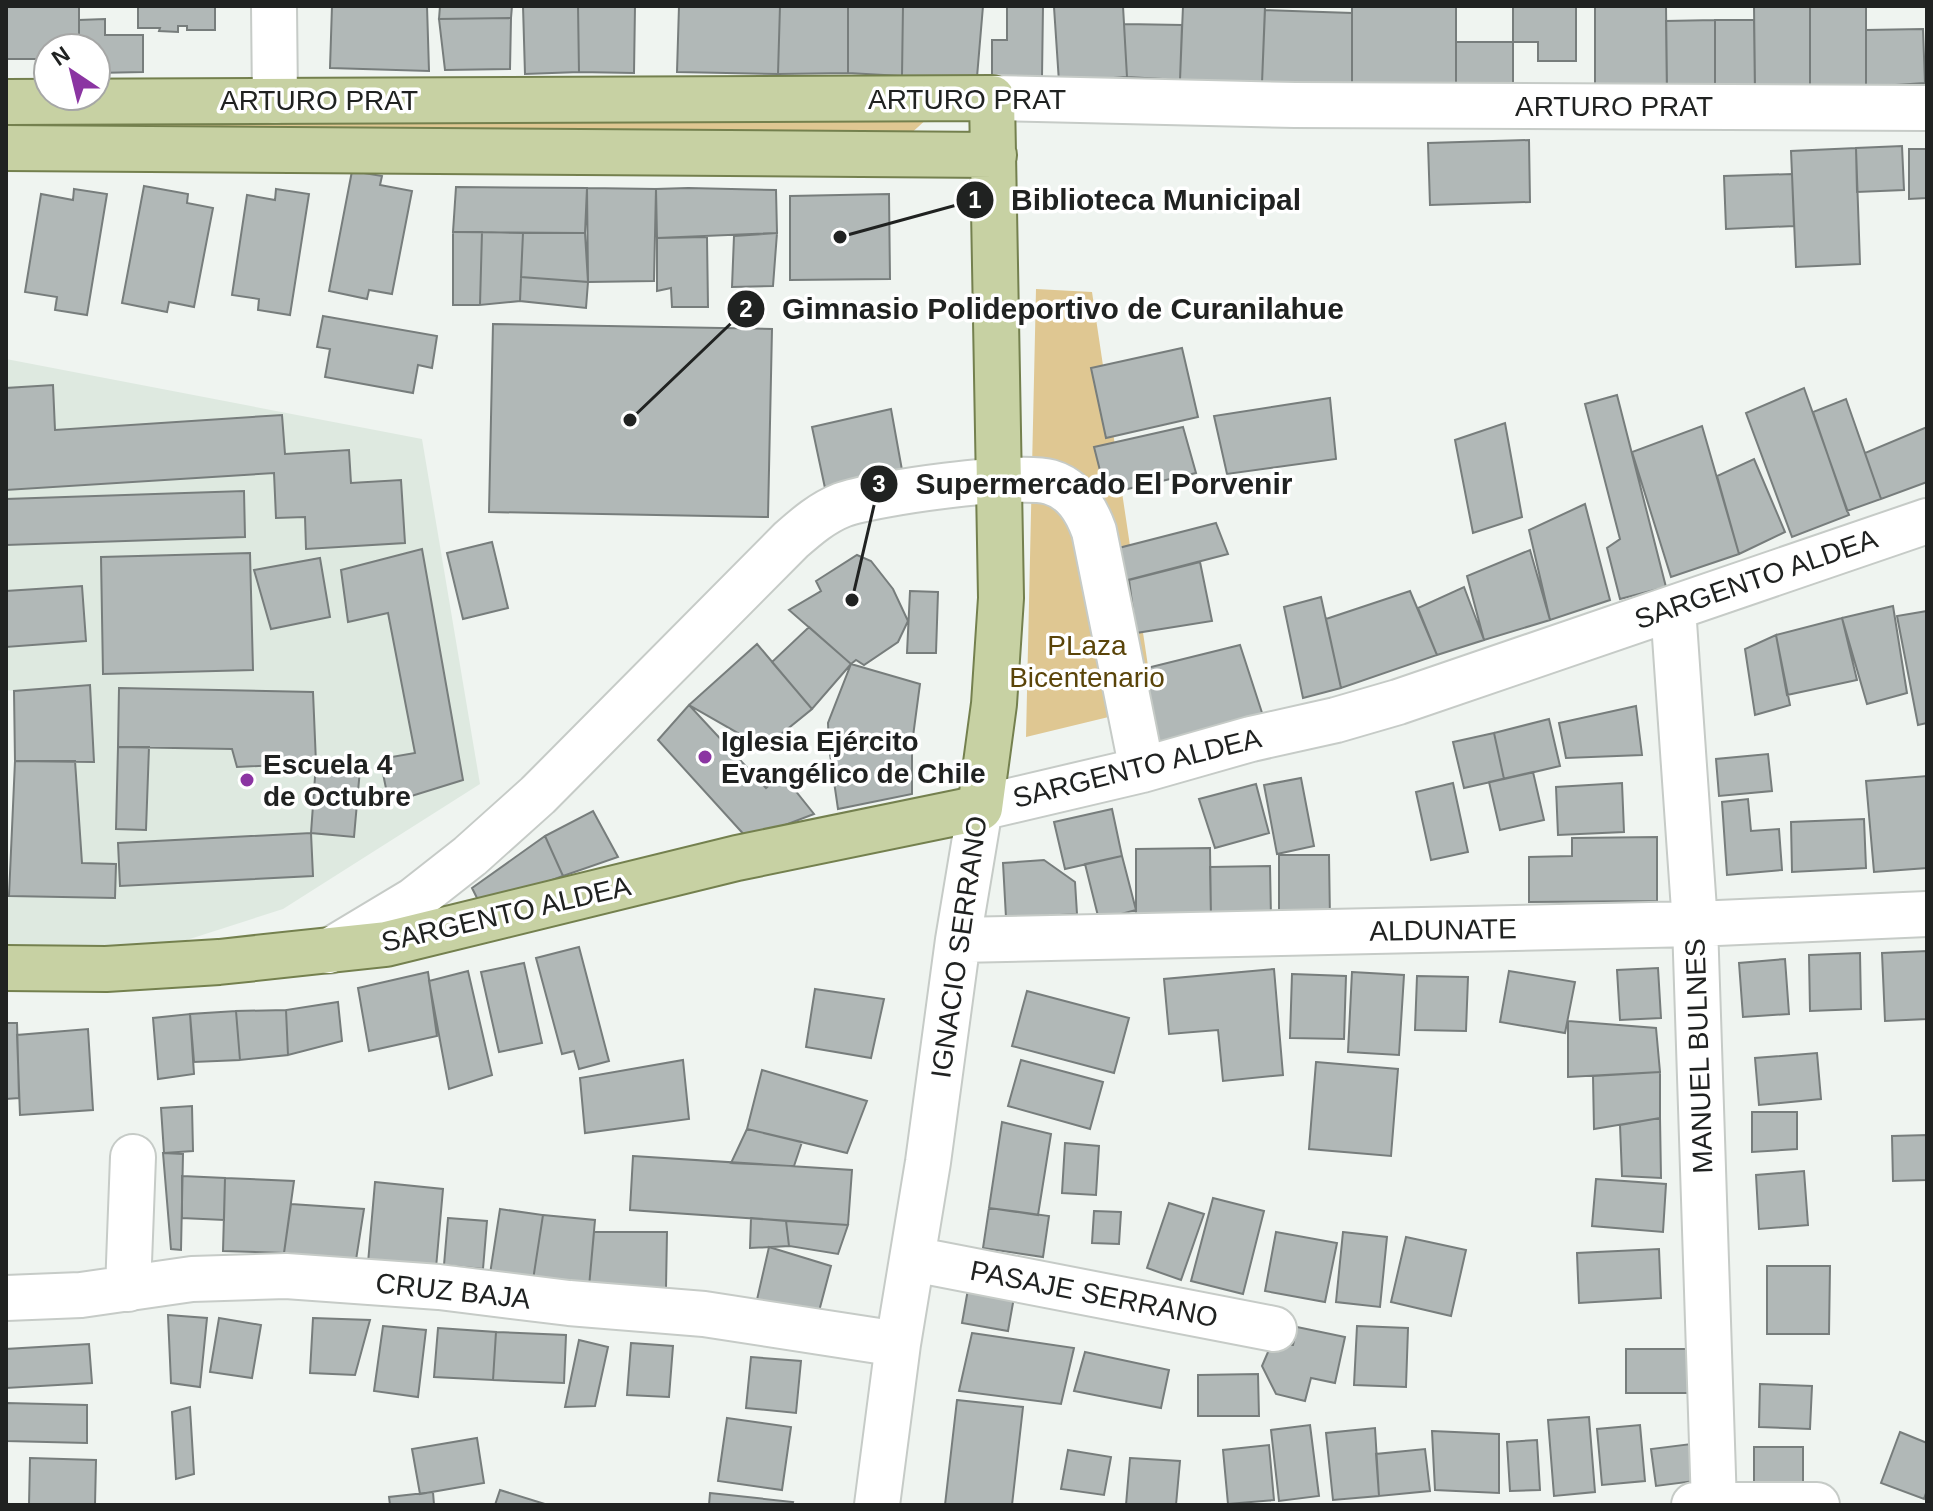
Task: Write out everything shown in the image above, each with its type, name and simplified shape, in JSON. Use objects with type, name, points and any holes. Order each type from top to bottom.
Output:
[{"type":"main road","name":"ARTURO PRAT","points":[[6,102],[992,98]]},
{"type":"main road","name":"IGNACIO SERRANO","points":[[980,808],[994,704],[1001,598],[992,98]]},
{"type":"main road","name":"ARTURO PRAT","points":[[6,148],[994,155]]},
{"type":"main road","name":"SARGENTO ALDEA","points":[[6,968],[106,969],[329,951],[414,938],[737,858],[980,808]]},
{"type":"street","points":[[274,6],[275,101]]},
{"type":"street","name":"ARTURO PRAT","points":[[992,98],[1295,105],[1927,108]]},
{"type":"street","name":"SARGENTO ALDEA","points":[[329,951],[414,900],[470,856],[538,795],[807,526],[824,514],[861,499],[999,480],[1050,482],[1073,496],[1089,516],[1094,531],[1142,770]]},
{"type":"street","name":"SARGENTO ALDEA","points":[[980,808],[1142,770],[1398,702],[1927,521]]},
{"type":"street","name":"MANUEL BULNES","points":[[1673,608],[1695,924],[1707,1504]]},
{"type":"street","name":"IGNACIO SERRANO","points":[[877,1505],[898,1344],[980,808]]},
{"type":"street","name":"ALDUNATE","points":[[958,940],[1695,924],[1927,914]]},
{"type":"street","points":[[128,1289],[133,1157]]},
{"type":"street","name":"PASAJE SERRANO","points":[[913,1259],[1274,1329]]},
{"type":"street","name":"CRUZ BAJA","points":[[6,1298],[81,1295],[192,1279],[286,1276],[439,1287],[569,1303],[704,1314],[898,1344]]},
{"type":"street","points":[[1707,1504],[1817,1505]]},
{"type":"shaded area","points":[[6,359],[422,439],[480,784],[283,909],[168,946],[6,952],[15,761],[14,691],[6,690]]},
{"type":"green space","points":[[6,114],[929,117],[907,137],[6,133]]},
{"type":"green space","name":"PLaza Bicentenario","points":[[1036,289],[1092,292],[1154,706],[1026,737]]},
{"type":"building","points":[[6,6],[79,6],[79,32],[32,32],[32,59],[6,59]]},
{"type":"building","points":[[138,6],[215,6],[215,30],[187,30],[187,26],[178,26],[178,32],[138,28]]},
{"type":"building","points":[[332,6],[427,6],[429,71],[330,68]]},
{"type":"building","points":[[440,6],[512,6],[511,18],[439,19]]},
{"type":"building","points":[[523,6],[578,6],[579,72],[525,74]]},
{"type":"building","points":[[578,6],[635,6],[634,73],[579,72]]},
{"type":"building","points":[[679,6],[780,6],[778,74],[677,72]]},
{"type":"building","points":[[780,6],[848,6],[848,73],[778,74]]},
{"type":"building","points":[[848,6],[903,6],[902,76],[848,73]]},
{"type":"building","points":[[903,6],[983,6],[977,77],[902,76]]},
{"type":"building","points":[[1007,6],[1043,6],[1042,77],[992,76],[992,40],[1007,40]]},
{"type":"building","points":[[1123,6],[1127,77],[1059,82],[1054,7]]},
{"type":"building","points":[[1183,6],[1265,6],[1262,83],[1180,80]]},
{"type":"building","points":[[1352,6],[1456,6],[1456,89],[1352,89]]},
{"type":"building","points":[[1513,6],[1576,6],[1576,61],[1538,61],[1538,42],[1513,42]]},
{"type":"building","points":[[1595,6],[1666,6],[1667,87],[1595,88]]},
{"type":"building","points":[[1754,6],[1810,6],[1810,87],[1755,87]]},
{"type":"building","points":[[1810,6],[1866,6],[1866,87],[1810,87]]},
{"type":"building","points":[[1265,10],[1352,13],[1352,89],[1262,83]]},
{"type":"building","points":[[511,18],[510,69],[445,70],[439,19]]},
{"type":"building","points":[[105,19],[105,32],[79,32],[79,20]]},
{"type":"building","points":[[1715,20],[1715,96],[1667,96],[1666,21]]},
{"type":"building","points":[[1715,20],[1754,20],[1755,95],[1715,96]]},
{"type":"building","points":[[1124,24],[1182,25],[1180,80],[1127,77]]},
{"type":"building","points":[[1923,29],[1925,83],[1866,87],[1866,30]]},
{"type":"building","points":[[112,35],[143,35],[143,72],[112,73]]},
{"type":"building","points":[[1456,42],[1513,42],[1513,89],[1456,89]]},
{"type":"building","points":[[1529,140],[1530,202],[1430,205],[1428,143]]},
{"type":"building","points":[[1902,146],[1904,190],[1857,192],[1856,148]]},
{"type":"building","points":[[1856,148],[1860,264],[1796,267],[1791,151]]},
{"type":"building","points":[[1909,149],[1927,149],[1927,198],[1909,199]]},
{"type":"building","points":[[352,171],[382,176],[380,185],[412,191],[392,294],[369,290],[367,299],[329,291]]},
{"type":"building","points":[[1792,174],[1794,226],[1726,229],[1724,176]]},
{"type":"building","points":[[144,186],[188,194],[187,203],[213,208],[194,307],[169,302],[167,312],[122,303]]},
{"type":"building","points":[[456,187],[587,188],[585,233],[453,232]]},
{"type":"building","points":[[587,188],[656,189],[654,281],[588,282]]},
{"type":"building","points":[[74,189],[107,194],[87,315],[55,310],[57,297],[25,292],[41,194],[73,200]]},
{"type":"building","points":[[276,189],[309,194],[290,315],[258,310],[259,299],[232,295],[247,195],[275,200]]},
{"type":"building","points":[[656,189],[776,190],[777,233],[657,238]]},
{"type":"building","points":[[889,194],[890,279],[790,280],[790,196]]},
{"type":"building","points":[[453,232],[482,232],[480,305],[453,305]]},
{"type":"building","points":[[482,232],[523,233],[520,301],[480,305]]},
{"type":"building","points":[[523,233],[585,233],[588,282],[521,277]]},
{"type":"building","points":[[777,233],[773,286],[732,287],[734,236]]},
{"type":"building","points":[[707,237],[708,307],[672,307],[671,288],[657,291],[657,238]]},
{"type":"building","points":[[521,277],[588,282],[586,308],[520,301]]},
{"type":"building","points":[[323,316],[437,336],[432,368],[418,365],[413,393],[325,377],[330,349],[317,347]]},
{"type":"building","points":[[493,324],[772,329],[768,517],[489,512]]},
{"type":"building","points":[[1182,348],[1198,417],[1106,438],[1091,368]]},
{"type":"building","points":[[53,385],[55,430],[282,415],[285,454],[349,450],[351,483],[401,480],[405,543],[306,549],[305,517],[276,518],[274,473],[6,490],[6,388]]},
{"type":"building","points":[[1804,388],[1849,515],[1792,537],[1746,413]]},
{"type":"building","points":[[1617,395],[1666,587],[1620,599],[1607,548],[1620,539],[1585,404]]},
{"type":"building","points":[[1330,398],[1336,459],[1227,474],[1214,416]]},
{"type":"building","points":[[1846,399],[1881,499],[1847,511],[1813,412]]},
{"type":"building","points":[[891,409],[902,470],[825,488],[812,427]]},
{"type":"building","points":[[1505,423],[1522,517],[1473,533],[1455,440]]},
{"type":"building","points":[[1702,426],[1739,554],[1671,577],[1632,452]]},
{"type":"building","points":[[1183,427],[1196,473],[1106,494],[1094,447]]},
{"type":"building","points":[[1927,427],[1927,482],[1881,499],[1865,453]]},
{"type":"building","points":[[1754,459],[1785,532],[1739,554],[1717,476]]},
{"type":"building","points":[[244,491],[245,537],[6,545],[6,499]]},
{"type":"building","points":[[1585,504],[1610,600],[1550,620],[1529,530]]},
{"type":"building","points":[[1216,523],[1228,554],[1120,582],[1107,551]]},
{"type":"building","points":[[492,542],[508,608],[463,619],[447,553]]},
{"type":"building","points":[[422,549],[463,780],[389,803],[380,759],[415,753],[388,613],[348,622],[341,570]]},
{"type":"building","points":[[1530,550],[1550,620],[1484,640],[1467,576]]},
{"type":"building","points":[[250,553],[253,670],[103,674],[101,557]]},
{"type":"building","points":[[857,555],[871,561],[893,589],[908,621],[898,642],[864,665],[856,660],[851,664],[789,610],[821,591],[816,581]]},
{"type":"building","points":[[320,558],[330,617],[271,629],[254,570]]},
{"type":"building","points":[[1200,562],[1212,621],[1136,633],[1129,580]]},
{"type":"building","points":[[82,586],[86,641],[6,647],[6,591]]},
{"type":"building","points":[[1464,587],[1484,640],[1437,655],[1418,608]]},
{"type":"building","points":[[910,591],[938,592],[936,653],[907,653]]},
{"type":"building","points":[[1410,591],[1437,655],[1341,688],[1326,619]]},
{"type":"building","points":[[1321,597],[1341,688],[1303,698],[1284,607]]},
{"type":"building","points":[[1893,606],[1907,693],[1867,704],[1842,618]]},
{"type":"building","points":[[1927,611],[1927,723],[1918,725],[1897,616]]},
{"type":"building","points":[[1842,618],[1857,680],[1787,695],[1776,635]]},
{"type":"building","points":[[809,627],[851,664],[812,709],[772,662]]},
{"type":"building","points":[[1776,635],[1790,705],[1755,715],[1745,649]]},
{"type":"building","points":[[757,644],[812,709],[764,748],[689,705]]},
{"type":"building","points":[[1240,645],[1265,722],[1154,747],[1139,670]]},
{"type":"building","points":[[851,664],[920,684],[912,744],[829,747],[828,723]]},
{"type":"building","points":[[90,685],[94,762],[15,761],[14,691]]},
{"type":"building","points":[[119,688],[313,692],[316,763],[237,767],[232,749],[118,747]]},
{"type":"building","name":"Iglesia Ejército Evangélico de Chile","points":[[689,705],[766,788],[782,774],[814,814],[748,839],[658,740]]},
{"type":"building","points":[[1636,706],[1642,755],[1566,758],[1559,723]]},
{"type":"building","points":[[1549,719],[1560,766],[1504,779],[1494,733]]},
{"type":"building","points":[[1494,733],[1504,779],[1464,788],[1453,742]]},
{"type":"building","points":[[912,744],[912,794],[838,809],[829,747]]},
{"type":"building","points":[[118,747],[149,747],[146,830],[116,829]]},
{"type":"building","points":[[1768,754],[1772,791],[1719,796],[1716,759]]},
{"type":"building","points":[[15,761],[75,761],[82,863],[116,864],[115,898],[9,896]]},
{"type":"building","points":[[316,763],[360,769],[354,837],[311,833]]},
{"type":"building","points":[[1533,772],[1544,820],[1500,830],[1489,782]]},
{"type":"building","points":[[1927,776],[1927,868],[1874,872],[1866,781]]},
{"type":"building","points":[[1301,778],[1314,846],[1277,854],[1264,785]]},
{"type":"building","points":[[1453,783],[1468,852],[1431,860],[1416,792]]},
{"type":"building","points":[[1622,783],[1624,832],[1558,835],[1556,787]]},
{"type":"building","points":[[1256,784],[1269,833],[1215,848],[1199,799]]},
{"type":"building","points":[[1748,799],[1751,831],[1779,829],[1782,870],[1727,875],[1722,802]]},
{"type":"building","points":[[1112,809],[1122,856],[1065,869],[1054,822]]},
{"type":"building","points":[[593,811],[618,857],[563,876],[545,836]]},
{"type":"building","points":[[1864,819],[1866,868],[1792,872],[1791,822]]},
{"type":"building","points":[[311,833],[313,876],[120,886],[118,843]]},
{"type":"building","points":[[545,836],[563,876],[481,906],[472,888]]},
{"type":"building","points":[[1657,837],[1657,901],[1529,902],[1529,857],[1572,856],[1572,838]]},
{"type":"building","points":[[1210,848],[1211,918],[1136,919],[1136,849]]},
{"type":"building","points":[[1279,855],[1329,855],[1330,919],[1279,920]]},
{"type":"building","points":[[1122,856],[1136,910],[1099,920],[1085,864]]},
{"type":"building","points":[[1044,860],[1075,882],[1077,914],[1006,918],[1003,863]]},
{"type":"building","points":[[1270,866],[1271,917],[1211,918],[1210,867]]},
{"type":"building","points":[[579,947],[609,1061],[579,1069],[574,1051],[562,1054],[536,958]]},
{"type":"building","points":[[1927,951],[1927,1019],[1885,1021],[1882,953]]},
{"type":"building","points":[[1860,953],[1861,1009],[1810,1011],[1809,955]]},
{"type":"building","points":[[1785,959],[1789,1014],[1743,1017],[1739,963]]},
{"type":"building","points":[[524,963],[542,1043],[499,1052],[481,972]]},
{"type":"building","points":[[1658,968],[1661,1018],[1620,1020],[1617,970]]},
{"type":"building","points":[[1274,969],[1283,1075],[1223,1081],[1218,1030],[1169,1034],[1164,979]]},
{"type":"building","points":[[468,971],[492,1075],[449,1089],[429,981]]},
{"type":"building","points":[[1509,971],[1575,982],[1565,1033],[1500,1022]]},
{"type":"building","points":[[428,972],[437,1036],[369,1051],[358,988]]},
{"type":"building","points":[[1352,972],[1404,975],[1399,1055],[1348,1052]]},
{"type":"building","points":[[1292,974],[1346,976],[1344,1039],[1290,1038]]},
{"type":"building","points":[[1417,976],[1468,977],[1466,1031],[1415,1030]]},
{"type":"building","points":[[815,989],[884,999],[871,1058],[806,1047]]},
{"type":"building","points":[[1027,991],[1129,1018],[1114,1073],[1012,1046]]},
{"type":"building","points":[[338,1002],[342,1041],[288,1055],[286,1010]]},
{"type":"building","points":[[286,1010],[288,1055],[240,1060],[236,1011]]},
{"type":"building","points":[[236,1011],[240,1060],[194,1062],[190,1014]]},
{"type":"building","points":[[190,1014],[194,1074],[158,1079],[153,1018]]},
{"type":"building","points":[[1568,1021],[1656,1028],[1660,1072],[1568,1077]]},
{"type":"building","points":[[6,1023],[17,1023],[19,1098],[6,1099]]},
{"type":"building","points":[[88,1029],[93,1110],[20,1115],[17,1035]]},
{"type":"building","points":[[1817,1053],[1821,1099],[1759,1105],[1755,1058]]},
{"type":"building","points":[[683,1060],[689,1119],[585,1133],[580,1078]]},
{"type":"building","points":[[1021,1060],[1103,1082],[1090,1129],[1008,1106]]},
{"type":"building","points":[[1316,1062],[1398,1069],[1391,1156],[1309,1149]]},
{"type":"building","points":[[762,1070],[867,1101],[847,1153],[747,1129]]},
{"type":"building","points":[[1660,1072],[1660,1118],[1594,1129],[1593,1076]]},
{"type":"building","points":[[192,1106],[193,1151],[164,1153],[161,1108]]},
{"type":"building","points":[[1752,1112],[1797,1112],[1797,1149],[1752,1152]]},
{"type":"building","points":[[1660,1118],[1661,1178],[1622,1176],[1620,1125]]},
{"type":"building","points":[[1002,1122],[1051,1134],[1038,1215],[989,1208]]},
{"type":"building","points":[[747,1129],[802,1142],[794,1166],[731,1163]]},
{"type":"building","points":[[1927,1135],[1927,1180],[1893,1181],[1892,1136]]},
{"type":"building","points":[[1065,1143],[1099,1146],[1096,1195],[1062,1193]]},
{"type":"building","points":[[163,1153],[183,1154],[181,1250],[171,1249]]},
{"type":"building","points":[[633,1156],[852,1170],[848,1225],[630,1210]]},
{"type":"building","points":[[1804,1171],[1808,1225],[1759,1229],[1756,1175]]},
{"type":"building","points":[[182,1176],[225,1178],[224,1220],[182,1218]]},
{"type":"building","points":[[225,1178],[294,1181],[284,1253],[223,1251]]},
{"type":"building","points":[[1596,1179],[1666,1184],[1663,1232],[1592,1226]]},
{"type":"building","points":[[375,1182],[443,1189],[436,1268],[368,1263]]},
{"type":"building","points":[[1213,1198],[1264,1211],[1243,1294],[1191,1281]]},
{"type":"building","points":[[1169,1203],[1204,1214],[1181,1280],[1147,1268]]},
{"type":"building","points":[[291,1204],[364,1209],[356,1260],[284,1253]]},
{"type":"building","points":[[989,1208],[1049,1216],[1043,1257],[983,1248]]},
{"type":"building","points":[[500,1209],[543,1215],[533,1280],[490,1274]]},
{"type":"building","points":[[1094,1211],[1121,1212],[1119,1244],[1092,1243]]},
{"type":"building","points":[[543,1215],[595,1220],[589,1287],[533,1280]]},
{"type":"building","points":[[448,1218],[487,1221],[483,1269],[444,1265]]},
{"type":"building","points":[[751,1218],[786,1221],[789,1246],[750,1248]]},
{"type":"building","points":[[786,1221],[848,1225],[838,1254],[789,1246]]},
{"type":"building","points":[[594,1232],[667,1232],[666,1288],[589,1287]]},
{"type":"building","points":[[1276,1232],[1337,1243],[1325,1302],[1265,1291]]},
{"type":"building","points":[[1343,1232],[1387,1237],[1380,1307],[1336,1302]]},
{"type":"building","points":[[1406,1237],[1466,1250],[1451,1316],[1391,1302]]},
{"type":"building","points":[[769,1247],[831,1266],[818,1315],[756,1304]]},
{"type":"building","points":[[1659,1249],[1661,1298],[1579,1303],[1577,1253]]},
{"type":"building","points":[[1767,1266],[1830,1266],[1829,1334],[1767,1334]]},
{"type":"building","points":[[970,1278],[1016,1286],[1008,1331],[962,1323]]},
{"type":"building","points":[[168,1315],[207,1318],[200,1387],[171,1383]]},
{"type":"building","points":[[219,1318],[261,1325],[252,1378],[210,1372]]},
{"type":"building","points":[[313,1318],[370,1320],[355,1375],[310,1373]]},
{"type":"building","points":[[383,1326],[426,1330],[418,1397],[374,1391]]},
{"type":"building","points":[[1357,1326],[1408,1328],[1406,1387],[1354,1385]]},
{"type":"building","points":[[1297,1327],[1345,1337],[1335,1383],[1311,1378],[1305,1401],[1276,1394],[1262,1366],[1271,1345],[1293,1345]]},
{"type":"building","points":[[438,1328],[496,1332],[493,1380],[434,1377]]},
{"type":"building","points":[[496,1332],[566,1335],[564,1383],[493,1380]]},
{"type":"building","points":[[972,1333],[1074,1348],[1061,1404],[959,1391]]},
{"type":"building","points":[[579,1340],[608,1347],[595,1406],[565,1407]]},
{"type":"building","points":[[631,1343],[673,1346],[669,1397],[627,1395]]},
{"type":"building","points":[[89,1344],[92,1383],[6,1388],[6,1349]]},
{"type":"building","points":[[1626,1349],[1690,1349],[1690,1393],[1626,1393]]},
{"type":"building","points":[[1085,1352],[1169,1370],[1161,1408],[1074,1391]]},
{"type":"building","points":[[751,1357],[801,1361],[796,1413],[746,1408]]},
{"type":"building","points":[[1258,1374],[1259,1416],[1198,1416],[1198,1375]]},
{"type":"building","points":[[1760,1384],[1812,1386],[1810,1429],[1759,1427]]},
{"type":"building","points":[[957,1400],[1023,1407],[1012,1505],[945,1505]]},
{"type":"building","points":[[6,1403],[87,1405],[87,1443],[6,1441]]},
{"type":"building","points":[[190,1407],[194,1474],[176,1479],[172,1412]]},
{"type":"building","points":[[1589,1417],[1595,1492],[1554,1496],[1548,1420]]},
{"type":"building","points":[[727,1418],[791,1427],[782,1490],[718,1481]]},
{"type":"building","points":[[1310,1425],[1319,1496],[1279,1501],[1271,1430]]},
{"type":"building","points":[[1640,1425],[1645,1481],[1602,1485],[1597,1429]]},
{"type":"building","points":[[1375,1428],[1379,1496],[1333,1500],[1326,1433]]},
{"type":"building","points":[[1432,1431],[1499,1434],[1499,1493],[1435,1490]]},
{"type":"building","points":[[1900,1432],[1927,1443],[1927,1490],[1924,1499],[1881,1483]]},
{"type":"building","points":[[477,1438],[484,1483],[420,1494],[412,1449]]},
{"type":"building","points":[[1537,1440],[1540,1490],[1510,1491],[1507,1442]]},
{"type":"building","points":[[1691,1444],[1695,1481],[1656,1486],[1651,1449]]},
{"type":"building","points":[[1269,1445],[1274,1500],[1228,1504],[1223,1450]]},
{"type":"building","points":[[1754,1447],[1803,1447],[1803,1484],[1754,1483]]},
{"type":"building","points":[[1425,1449],[1430,1491],[1379,1496],[1376,1454]]},
{"type":"building","points":[[1068,1450],[1111,1457],[1104,1495],[1061,1489]]},
{"type":"building","points":[[30,1458],[96,1460],[95,1505],[29,1505]]},
{"type":"building","points":[[1130,1458],[1180,1461],[1176,1505],[1126,1505]]},
{"type":"building","points":[[500,1490],[548,1505],[495,1505]]},
{"type":"building","points":[[433,1492],[434,1505],[390,1505],[389,1497]]},
{"type":"building","points":[[710,1493],[793,1502],[792,1505],[709,1505]]},
{"type":"place","name":"Biblioteca Municipal","points":[[840,237]]},
{"type":"place","name":"Gimnasio Polideportivo de Curanilahue","points":[[630,420]]},
{"type":"place","name":"Supermercado El Porvenir","points":[[852,600]]},
{"type":"place","name":"Iglesia Ejército Evangélico de Chile","points":[[705,757]]},
{"type":"place","name":"Escuela 4 de Octubre","points":[[247,780]]}]
